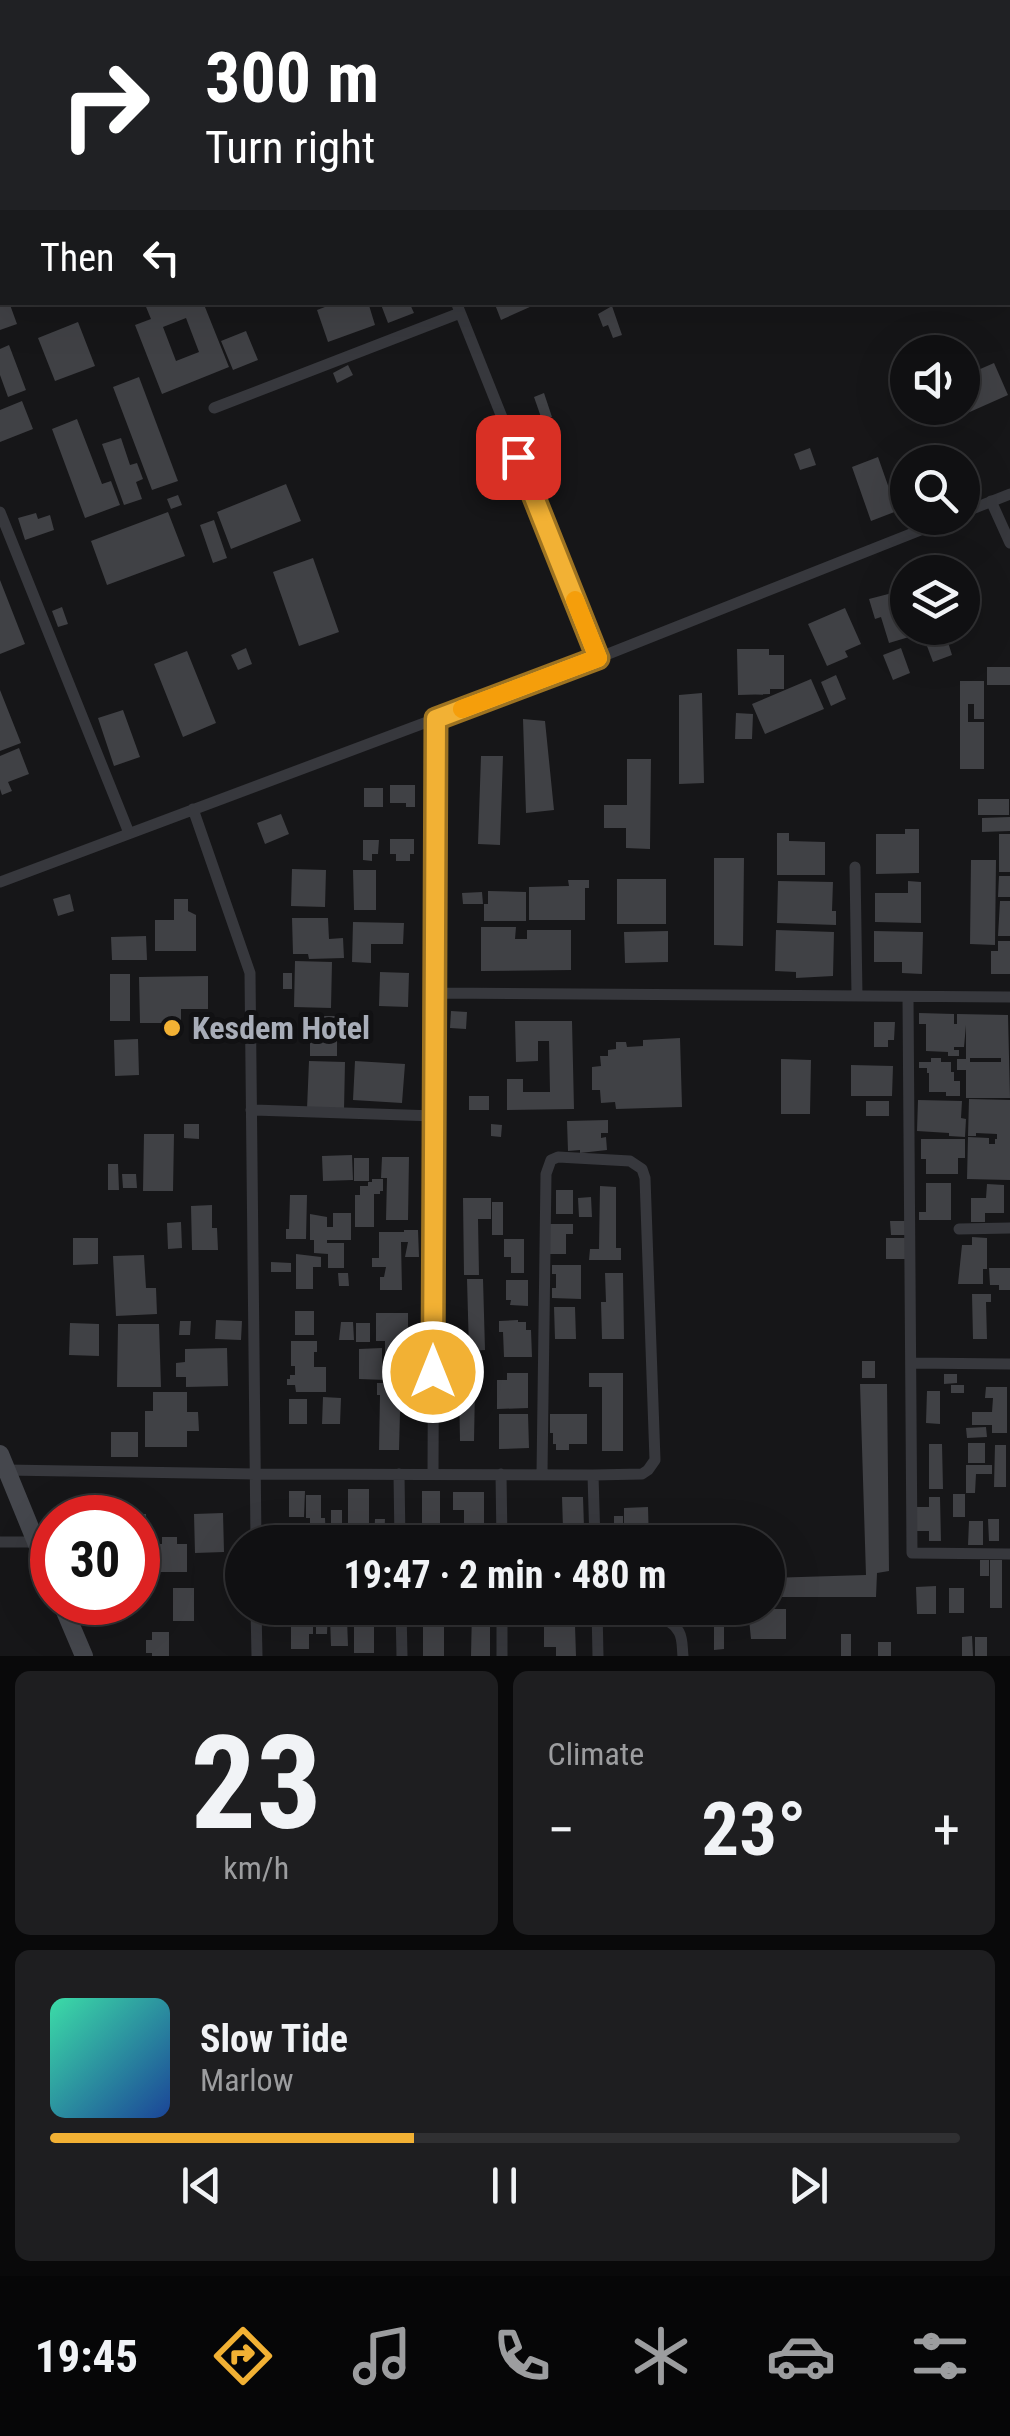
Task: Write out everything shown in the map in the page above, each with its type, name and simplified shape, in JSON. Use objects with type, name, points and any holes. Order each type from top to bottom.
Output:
[{"type":"street","points":[[214,408],[458,308],[598,658]]},
{"type":"street","points":[[980,506],[1010,494]]},
{"type":"street","points":[[991,502],[1010,543]]},
{"type":"street","points":[[0,512],[129,833]]},
{"type":"street","points":[[0,882],[598,658],[908,535]]},
{"type":"street","points":[[433,1474],[436,719]]},
{"type":"street","points":[[193,809],[250,973],[256,1525]]},
{"type":"street","points":[[855,867],[857,996]]},
{"type":"street","points":[[435,993],[1010,997]]},
{"type":"street","points":[[908,997],[912,1553],[1010,1554]]},
{"type":"street","points":[[251,1110],[434,1116]]},
{"type":"street","points":[[30,1527],[3,1462],[255,1474],[593,1475],[642,1474],[655,1460],[645,1178],[642,1169],[630,1161],[558,1157],[551,1160],[546,1174],[542,1474]]},
{"type":"street","points":[[959,1230],[1010,1228]]},
{"type":"street","points":[[911,1363],[1010,1364]]},
{"type":"street","points":[[399,1474],[400,1525]]},
{"type":"street","points":[[501,1474],[502,1525]]},
{"type":"street","points":[[593,1475],[594,1525]]},
{"type":"street","points":[[0,1542],[30,1542]]},
{"type":"street","points":[[71,1625],[84,1656]]},
{"type":"street","points":[[256,1625],[257,1656]]},
{"type":"street","points":[[402,1625],[402,1656]]},
{"type":"street","points":[[502,1625],[502,1656]]},
{"type":"street","points":[[597,1625],[598,1656]]},
{"type":"street","points":[[672,1625],[681,1635],[683,1656]]},
{"type":"building","points":[[0,305],[10,305],[17,324],[0,330]]},
{"type":"building","points":[[145,305],[204,305],[229,367],[162,394],[135,325],[151,319]],"holes":[[[186,318],[199,352],[176,361],[163,327]]]},
{"type":"building","points":[[330,305],[369,305],[375,325],[328,342],[317,310]]},
{"type":"building","points":[[381,305],[410,305],[414,313],[388,323]]},
{"type":"building","points":[[495,305],[534,305],[501,320]]},
{"type":"building","points":[[612,306],[622,335],[613,338],[598,314]]},
{"type":"building","points":[[78,322],[95,366],[55,381],[38,338]]},
{"type":"building","points":[[246,331],[258,360],[233,370],[221,341]]},
{"type":"building","points":[[9,345],[26,390],[8,397],[0,375],[0,349]]},
{"type":"building","points":[[994,363],[1008,395],[980,407],[980,369]]},
{"type":"building","points":[[348,365],[353,375],[337,383],[333,373]]},
{"type":"building","points":[[139,377],[178,481],[152,490],[113,387]]},
{"type":"building","points":[[544,393],[552,417],[542,420],[534,397]]},
{"type":"building","points":[[22,401],[33,429],[0,442],[0,410]]},
{"type":"building","points":[[77,419],[102,484],[111,481],[120,505],[85,518],[52,429]]},
{"type":"building","points":[[121,438],[130,465],[137,463],[143,479],[136,482],[142,499],[124,505],[102,444]]},
{"type":"building","points":[[810,448],[816,465],[800,470],[794,454]]},
{"type":"building","points":[[878,457],[890,491],[890,514],[871,521],[852,467]]},
{"type":"building","points":[[286,484],[301,521],[231,549],[217,512]]},
{"type":"building","points":[[178,495],[182,505],[171,509],[167,499]]},
{"type":"building","points":[[168,512],[185,556],[107,585],[91,541]]},
{"type":"building","points":[[36,513],[38,519],[50,515],[54,530],[25,540],[18,518]]},
{"type":"building","points":[[214,520],[227,558],[213,563],[200,525]]},
{"type":"building","points":[[313,558],[339,632],[299,646],[273,572]]},
{"type":"building","points":[[0,580],[25,644],[0,654]]},
{"type":"building","points":[[890,594],[890,643],[881,617],[875,619],[869,599]]},
{"type":"building","points":[[62,607],[68,624],[58,627],[52,611]]},
{"type":"building","points":[[845,608],[861,644],[845,651],[848,657],[827,666],[808,624]]},
{"type":"building","points":[[949,645],[952,655],[933,662],[927,646]]},
{"type":"building","points":[[246,648],[252,664],[238,670],[231,655]]},
{"type":"building","points":[[901,648],[910,673],[893,680],[883,655]]},
{"type":"building","points":[[737,649],[769,649],[769,655],[784,655],[784,689],[770,689],[770,694],[738,695]]},
{"type":"building","points":[[187,651],[216,723],[183,737],[154,664]]},
{"type":"building","points":[[987,667],[1010,667],[1010,685],[987,685]]},
{"type":"building","points":[[836,675],[846,699],[831,706],[821,682]]},
{"type":"building","points":[[811,679],[824,709],[765,734],[752,704]]},
{"type":"building","points":[[960,681],[984,681],[984,719],[974,719],[974,704],[968,704],[968,722],[984,722],[984,769],[960,769]]},
{"type":"building","points":[[0,690],[21,743],[0,751]]},
{"type":"building","points":[[702,693],[704,783],[679,784],[679,695]]},
{"type":"building","points":[[123,710],[140,757],[114,766],[98,718]]},
{"type":"building","points":[[736,713],[753,714],[752,739],[735,739]]},
{"type":"building","points":[[523,719],[545,721],[554,810],[526,813]]},
{"type":"building","points":[[19,748],[29,774],[8,782],[12,791],[2,795],[0,756]]},
{"type":"building","points":[[481,756],[503,756],[500,845],[478,844]]},
{"type":"building","points":[[627,759],[651,759],[650,849],[626,848],[626,828],[604,828],[604,805],[627,805]]},
{"type":"building","points":[[390,785],[415,785],[415,807],[390,803]]},
{"type":"building","points":[[364,788],[383,788],[383,807],[364,807]]},
{"type":"building","points":[[978,799],[1009,799],[1009,815],[978,815]]},
{"type":"building","points":[[281,814],[289,834],[265,844],[257,823]]},
{"type":"building","points":[[1010,817],[1010,831],[982,832],[982,818]]},
{"type":"building","points":[[905,829],[919,829],[919,873],[876,874],[876,834],[905,834]]},
{"type":"building","points":[[777,833],[789,833],[789,841],[825,842],[825,875],[777,875]]},
{"type":"building","points":[[999,834],[1010,834],[1010,872],[999,872]]},
{"type":"building","points":[[390,839],[414,839],[410,861],[396,861],[396,854],[390,854]]},
{"type":"building","points":[[363,840],[379,840],[378,854],[372,854],[372,861],[363,860]]},
{"type":"building","points":[[714,858],[744,858],[743,946],[714,945]]},
{"type":"building","points":[[971,860],[996,860],[995,945],[970,944]]},
{"type":"building","points":[[292,869],[326,870],[325,907],[291,906]]},
{"type":"building","points":[[353,870],[376,870],[376,910],[354,910]]},
{"type":"building","points":[[999,876],[1010,876],[1010,897],[998,897]]},
{"type":"building","points":[[617,879],[666,879],[666,924],[617,924]]},
{"type":"building","points":[[568,880],[589,880],[589,888],[585,888],[585,920],[529,920],[529,887],[569,886]]},
{"type":"building","points":[[778,881],[833,882],[832,911],[836,911],[836,925],[777,923]]},
{"type":"building","points":[[908,881],[921,882],[921,923],[875,922],[875,893],[908,893]]},
{"type":"building","points":[[488,891],[526,892],[526,921],[484,921]]},
{"type":"building","points":[[482,892],[483,904],[463,904],[462,893]]},
{"type":"building","points":[[70,894],[74,911],[58,916],[53,899]]},
{"type":"building","points":[[174,899],[188,899],[188,911],[196,915],[196,951],[155,951],[155,920],[174,920]]},
{"type":"building","points":[[1000,901],[1010,901],[1010,936],[998,936]]},
{"type":"building","points":[[292,918],[328,918],[329,939],[343,938],[344,958],[309,959],[308,954],[293,954]]},
{"type":"building","points":[[353,922],[404,923],[403,944],[371,944],[371,963],[352,962]]},
{"type":"building","points":[[481,927],[516,927],[515,939],[527,939],[527,930],[571,930],[571,970],[481,971]]},
{"type":"building","points":[[776,930],[834,932],[833,976],[796,978],[796,972],[775,971]]},
{"type":"building","points":[[668,931],[668,962],[625,963],[624,932]]},
{"type":"building","points":[[874,931],[923,932],[922,974],[902,973],[902,962],[874,962]]},
{"type":"building","points":[[146,936],[147,960],[112,960],[111,937]]},
{"type":"building","points":[[998,941],[1010,941],[1010,974],[991,974],[991,951],[998,951]]},
{"type":"building","points":[[295,961],[332,962],[331,1008],[294,1007]]},
{"type":"building","points":[[380,972],[409,973],[408,1007],[379,1006]]},
{"type":"building","points":[[283,973],[292,973],[292,989],[283,989]]},
{"type":"building","points":[[110,974],[130,974],[130,1021],[110,1021]]},
{"type":"building","points":[[208,976],[208,1009],[181,1009],[181,1023],[140,1023],[139,977]]},
{"type":"building","points":[[451,1011],[467,1012],[466,1029],[450,1028]]},
{"type":"building","points":[[919,1013],[954,1014],[954,1024],[957,1014],[1008,1015],[1010,1098],[966,1098],[966,1070],[957,1070],[957,1059],[966,1059],[966,1025],[964,1047],[954,1047],[959,1056],[948,1056],[948,1052],[926,1051],[926,1024],[919,1024]],"holes":[[[970,1058],[1001,1058],[1001,1062],[970,1062]]]},
{"type":"building","points":[[310,1016],[337,1016],[337,1056],[310,1056]]},
{"type":"building","points":[[515,1021],[572,1021],[574,1109],[507,1110],[507,1079],[523,1079],[523,1092],[550,1092],[549,1041],[538,1041],[538,1061],[516,1062]]},
{"type":"building","points":[[874,1022],[895,1022],[894,1040],[888,1040],[888,1047],[874,1047]]},
{"type":"building","points":[[680,1038],[682,1107],[616,1109],[615,1102],[601,1103],[600,1090],[592,1090],[592,1067],[601,1066],[600,1056],[608,1056],[608,1050],[616,1049],[616,1042],[626,1042],[627,1047],[643,1046],[643,1040]]},
{"type":"building","points":[[138,1039],[139,1075],[115,1076],[114,1040]]},
{"type":"building","points":[[931,1058],[951,1062],[954,1081],[960,1081],[960,1096],[929,1092],[929,1073],[927,1068],[919,1068],[919,1062],[931,1062]]},
{"type":"building","points":[[781,1059],[811,1060],[810,1114],[781,1114]]},
{"type":"building","points":[[309,1061],[345,1062],[344,1110],[307,1109]]},
{"type":"building","points":[[355,1061],[405,1064],[402,1103],[353,1100]]},
{"type":"building","points":[[851,1065],[893,1066],[892,1096],[851,1096]]},
{"type":"building","points":[[469,1096],[489,1096],[489,1110],[469,1110]]},
{"type":"building","points":[[969,1099],[1010,1100],[1010,1180],[967,1179],[968,1137],[989,1138],[989,1144],[995,1144],[997,1139],[997,1134],[968,1136]]},
{"type":"building","points":[[918,1100],[962,1101],[965,1137],[917,1131]]},
{"type":"building","points":[[866,1101],[889,1101],[889,1116],[866,1116]]},
{"type":"building","points":[[608,1120],[608,1133],[601,1133],[601,1138],[606,1137],[607,1150],[568,1151],[567,1121]]},
{"type":"building","points":[[184,1124],[199,1124],[199,1139],[184,1138]]},
{"type":"building","points":[[491,1124],[502,1125],[501,1137],[491,1136]]},
{"type":"building","points":[[144,1134],[174,1134],[173,1191],[143,1191]]},
{"type":"building","points":[[921,1139],[965,1139],[965,1158],[958,1158],[958,1174],[926,1174]]},
{"type":"building","points":[[352,1155],[353,1180],[323,1181],[322,1156]]},
{"type":"building","points":[[382,1157],[409,1157],[408,1220],[386,1220],[387,1178],[381,1178]]},
{"type":"building","points":[[354,1158],[369,1158],[369,1181],[354,1181]]},
{"type":"building","points":[[108,1164],[118,1164],[119,1190],[108,1190]]},
{"type":"building","points":[[122,1174],[136,1174],[137,1188],[123,1188]]},
{"type":"building","points":[[372,1179],[383,1179],[383,1191],[374,1194],[374,1227],[355,1227],[355,1195],[360,1195],[360,1186],[368,1186]]},
{"type":"building","points":[[926,1183],[951,1183],[951,1220],[919,1220],[919,1212],[926,1212]]},
{"type":"building","points":[[987,1184],[1004,1185],[1004,1213],[985,1213],[985,1222],[971,1222],[971,1198],[986,1198]]},
{"type":"building","points":[[600,1186],[616,1187],[616,1248],[621,1248],[621,1260],[589,1260],[590,1249],[599,1249]]},
{"type":"building","points":[[556,1190],[573,1190],[573,1214],[556,1214]]},
{"type":"building","points":[[290,1195],[307,1195],[306,1239],[286,1239]]},
{"type":"building","points":[[591,1197],[592,1217],[579,1217],[578,1198]]},
{"type":"building","points":[[463,1198],[491,1198],[491,1219],[478,1219],[479,1275],[464,1275]]},
{"type":"building","points":[[492,1202],[503,1202],[503,1235],[492,1235]]},
{"type":"building","points":[[212,1205],[212,1228],[217,1228],[218,1250],[192,1250],[191,1206]]},
{"type":"building","points":[[333,1213],[351,1213],[351,1240],[327,1240],[344,1243],[344,1268],[328,1268],[328,1254],[314,1253],[314,1240],[310,1240],[310,1214],[327,1217],[327,1227],[333,1227]]},
{"type":"building","points":[[890,1221],[905,1221],[906,1235],[891,1235]]},
{"type":"building","points":[[181,1222],[182,1248],[168,1249],[167,1223]]},
{"type":"building","points":[[547,1224],[573,1224],[573,1234],[566,1234],[566,1254],[547,1254]]},
{"type":"building","points":[[418,1230],[419,1257],[405,1257],[408,1242],[401,1242],[402,1290],[380,1290],[380,1277],[384,1277],[386,1267],[372,1267],[372,1258],[379,1258],[379,1232]]},
{"type":"building","points":[[972,1237],[987,1238],[983,1284],[958,1284],[962,1245],[972,1245]]},
{"type":"building","points":[[73,1238],[98,1238],[98,1264],[73,1265]]},
{"type":"building","points":[[886,1238],[909,1238],[909,1259],[886,1259]]},
{"type":"building","points":[[504,1239],[524,1239],[524,1273],[511,1273],[511,1257],[504,1257]]},
{"type":"building","points":[[296,1254],[321,1257],[321,1267],[313,1267],[313,1289],[296,1289]]},
{"type":"building","points":[[144,1255],[146,1288],[156,1288],[157,1314],[116,1316],[113,1256]]},
{"type":"building","points":[[271,1262],[291,1263],[291,1272],[271,1272]]},
{"type":"building","points":[[552,1265],[581,1265],[581,1299],[552,1298],[556,1274],[552,1274]]},
{"type":"building","points":[[989,1268],[1010,1268],[1010,1290],[990,1285]]},
{"type":"building","points":[[338,1273],[348,1273],[349,1286],[339,1286]]},
{"type":"building","points":[[605,1273],[623,1273],[624,1339],[602,1339]]},
{"type":"building","points":[[467,1279],[483,1279],[485,1350],[469,1351]]},
{"type":"building","points":[[506,1280],[528,1280],[528,1306],[510,1305],[511,1300],[506,1300]]},
{"type":"building","points":[[972,1294],[991,1294],[991,1302],[986,1302],[987,1339],[973,1339]]},
{"type":"building","points":[[554,1307],[575,1307],[576,1339],[555,1339]]},
{"type":"building","points":[[295,1311],[314,1311],[314,1335],[295,1335]]},
{"type":"building","points":[[376,1313],[408,1313],[408,1355],[414,1355],[414,1381],[359,1379],[359,1349],[382,1348],[385,1369],[385,1341],[376,1341]]},
{"type":"building","points":[[216,1320],[242,1321],[241,1340],[215,1339]]},
{"type":"building","points":[[180,1321],[191,1321],[190,1335],[179,1335]]},
{"type":"building","points":[[499,1321],[526,1322],[526,1330],[531,1330],[532,1357],[504,1357]]},
{"type":"building","points":[[341,1322],[353,1322],[354,1340],[339,1340]]},
{"type":"building","points":[[70,1323],[99,1324],[99,1356],[69,1355]]},
{"type":"building","points":[[356,1323],[370,1323],[370,1342],[356,1342]]},
{"type":"building","points":[[118,1324],[159,1324],[161,1387],[117,1387]]},
{"type":"building","points":[[291,1341],[317,1341],[314,1367],[326,1367],[326,1392],[296,1392],[295,1385],[287,1385],[290,1375],[295,1375]]},
{"type":"building","points":[[227,1348],[228,1386],[186,1387],[186,1377],[176,1377],[176,1363],[185,1362],[185,1349]]},
{"type":"building","points":[[862,1361],[875,1361],[875,1378],[862,1378]]},
{"type":"building","points":[[507,1373],[528,1373],[528,1408],[497,1409],[497,1380],[507,1380]]},
{"type":"building","points":[[589,1373],[623,1373],[623,1451],[602,1451],[602,1387],[589,1387]]},
{"type":"building","points":[[944,1374],[957,1374],[957,1383],[944,1384]]},
{"type":"building","points":[[377,1383],[400,1383],[405,1412],[400,1412],[399,1450],[379,1450]]},
{"type":"building","points":[[860,1384],[887,1384],[889,1571],[877,1573],[876,1597],[785,1597],[785,1577],[866,1575]]},
{"type":"building","points":[[951,1385],[964,1385],[964,1393],[951,1393]]},
{"type":"building","points":[[459,1387],[475,1387],[474,1441],[460,1441]]},
{"type":"building","points":[[986,1387],[1007,1387],[1007,1433],[992,1433],[992,1425],[972,1425],[972,1412],[992,1412],[993,1398],[985,1398]]},
{"type":"building","points":[[927,1391],[940,1391],[940,1424],[926,1423]]},
{"type":"building","points":[[153,1392],[187,1392],[187,1412],[198,1412],[199,1431],[187,1431],[187,1447],[145,1447],[145,1411],[153,1411]]},
{"type":"building","points":[[407,1394],[414,1394],[414,1409],[407,1409]]},
{"type":"building","points":[[323,1397],[341,1398],[340,1424],[322,1424]]},
{"type":"building","points":[[289,1399],[307,1399],[307,1424],[289,1424]]},
{"type":"building","points":[[499,1414],[528,1414],[529,1448],[499,1449]]},
{"type":"building","points":[[550,1414],[587,1414],[587,1444],[569,1444],[569,1450],[556,1450],[550,1433]]},
{"type":"building","points":[[986,1427],[987,1437],[967,1438],[966,1428]]},
{"type":"building","points":[[111,1432],[138,1432],[138,1457],[111,1457]]},
{"type":"building","points":[[968,1443],[985,1443],[985,1463],[968,1463]]},
{"type":"building","points":[[929,1444],[942,1444],[943,1489],[929,1489]]},
{"type":"building","points":[[995,1445],[1006,1445],[1006,1487],[994,1487]]},
{"type":"building","points":[[966,1465],[992,1465],[992,1474],[976,1474],[975,1493],[966,1493]]},
{"type":"building","points":[[348,1489],[369,1489],[369,1525],[348,1525]]},
{"type":"building","points":[[289,1491],[305,1491],[304,1517],[289,1517]]},
{"type":"building","points":[[422,1491],[440,1491],[440,1525],[422,1525]]},
{"type":"building","points":[[453,1492],[484,1492],[484,1525],[464,1525],[464,1510],[453,1510]]},
{"type":"building","points":[[953,1494],[965,1494],[965,1517],[953,1517]]},
{"type":"building","points":[[306,1495],[321,1495],[321,1518],[325,1518],[325,1525],[310,1525],[310,1518],[306,1518]]},
{"type":"building","points":[[562,1497],[583,1497],[584,1525],[563,1525]]},
{"type":"building","points":[[929,1497],[940,1497],[941,1541],[929,1541],[929,1531],[916,1531],[916,1507],[929,1507]]},
{"type":"building","points":[[648,1507],[649,1525],[624,1525],[624,1508]]},
{"type":"building","points":[[331,1510],[342,1510],[342,1525],[331,1525]]},
{"type":"building","points":[[223,1513],[224,1552],[195,1553],[194,1514]]},
{"type":"building","points":[[614,1516],[623,1516],[623,1525],[614,1525]]},
{"type":"building","points":[[988,1519],[999,1519],[999,1541],[989,1541]]},
{"type":"building","points":[[969,1521],[983,1521],[983,1545],[968,1545]]},
{"type":"building","points":[[162,1537],[177,1537],[177,1544],[187,1544],[187,1572],[160,1572]]},
{"type":"building","points":[[980,1560],[989,1560],[989,1576],[980,1576]]},
{"type":"building","points":[[990,1560],[1002,1560],[1002,1608],[990,1608]]},
{"type":"building","points":[[936,1586],[936,1614],[917,1614],[916,1587]]},
{"type":"building","points":[[173,1588],[194,1588],[194,1621],[173,1621]]},
{"type":"building","points":[[949,1588],[964,1588],[964,1613],[949,1613]]},
{"type":"building","points":[[786,1609],[786,1639],[751,1639],[750,1625],[785,1625]]},
{"type":"building","points":[[291,1625],[313,1625],[309,1649],[291,1649]]},
{"type":"building","points":[[316,1625],[327,1625],[327,1634],[316,1634]]},
{"type":"building","points":[[330,1625],[347,1625],[348,1646],[331,1646]]},
{"type":"building","points":[[354,1625],[374,1625],[374,1653],[354,1653]]},
{"type":"building","points":[[423,1625],[444,1625],[444,1656],[423,1656]]},
{"type":"building","points":[[472,1625],[490,1625],[490,1656],[471,1656]]},
{"type":"building","points":[[544,1625],[575,1625],[576,1656],[556,1656],[556,1647],[544,1647]]},
{"type":"building","points":[[714,1626],[724,1626],[724,1649],[714,1650]]},
{"type":"building","points":[[152,1632],[169,1632],[169,1656],[146,1653],[146,1640],[152,1640]]},
{"type":"building","points":[[841,1634],[851,1634],[851,1656],[841,1656]]},
{"type":"building","points":[[972,1636],[973,1656],[962,1656],[962,1637]]},
{"type":"building","points":[[975,1637],[987,1637],[987,1656],[975,1656]]},
{"type":"building","points":[[878,1642],[891,1642],[891,1656],[878,1656]]},
{"type":"slow traffic","points":[[462,709],[598,658],[575,600]]},
{"type":"place","name":"Kesdem Hotel","points":[[172,1028]]},
{"type":"route","points":[[433,1372],[436,719],[598,658],[518,457]]}]
